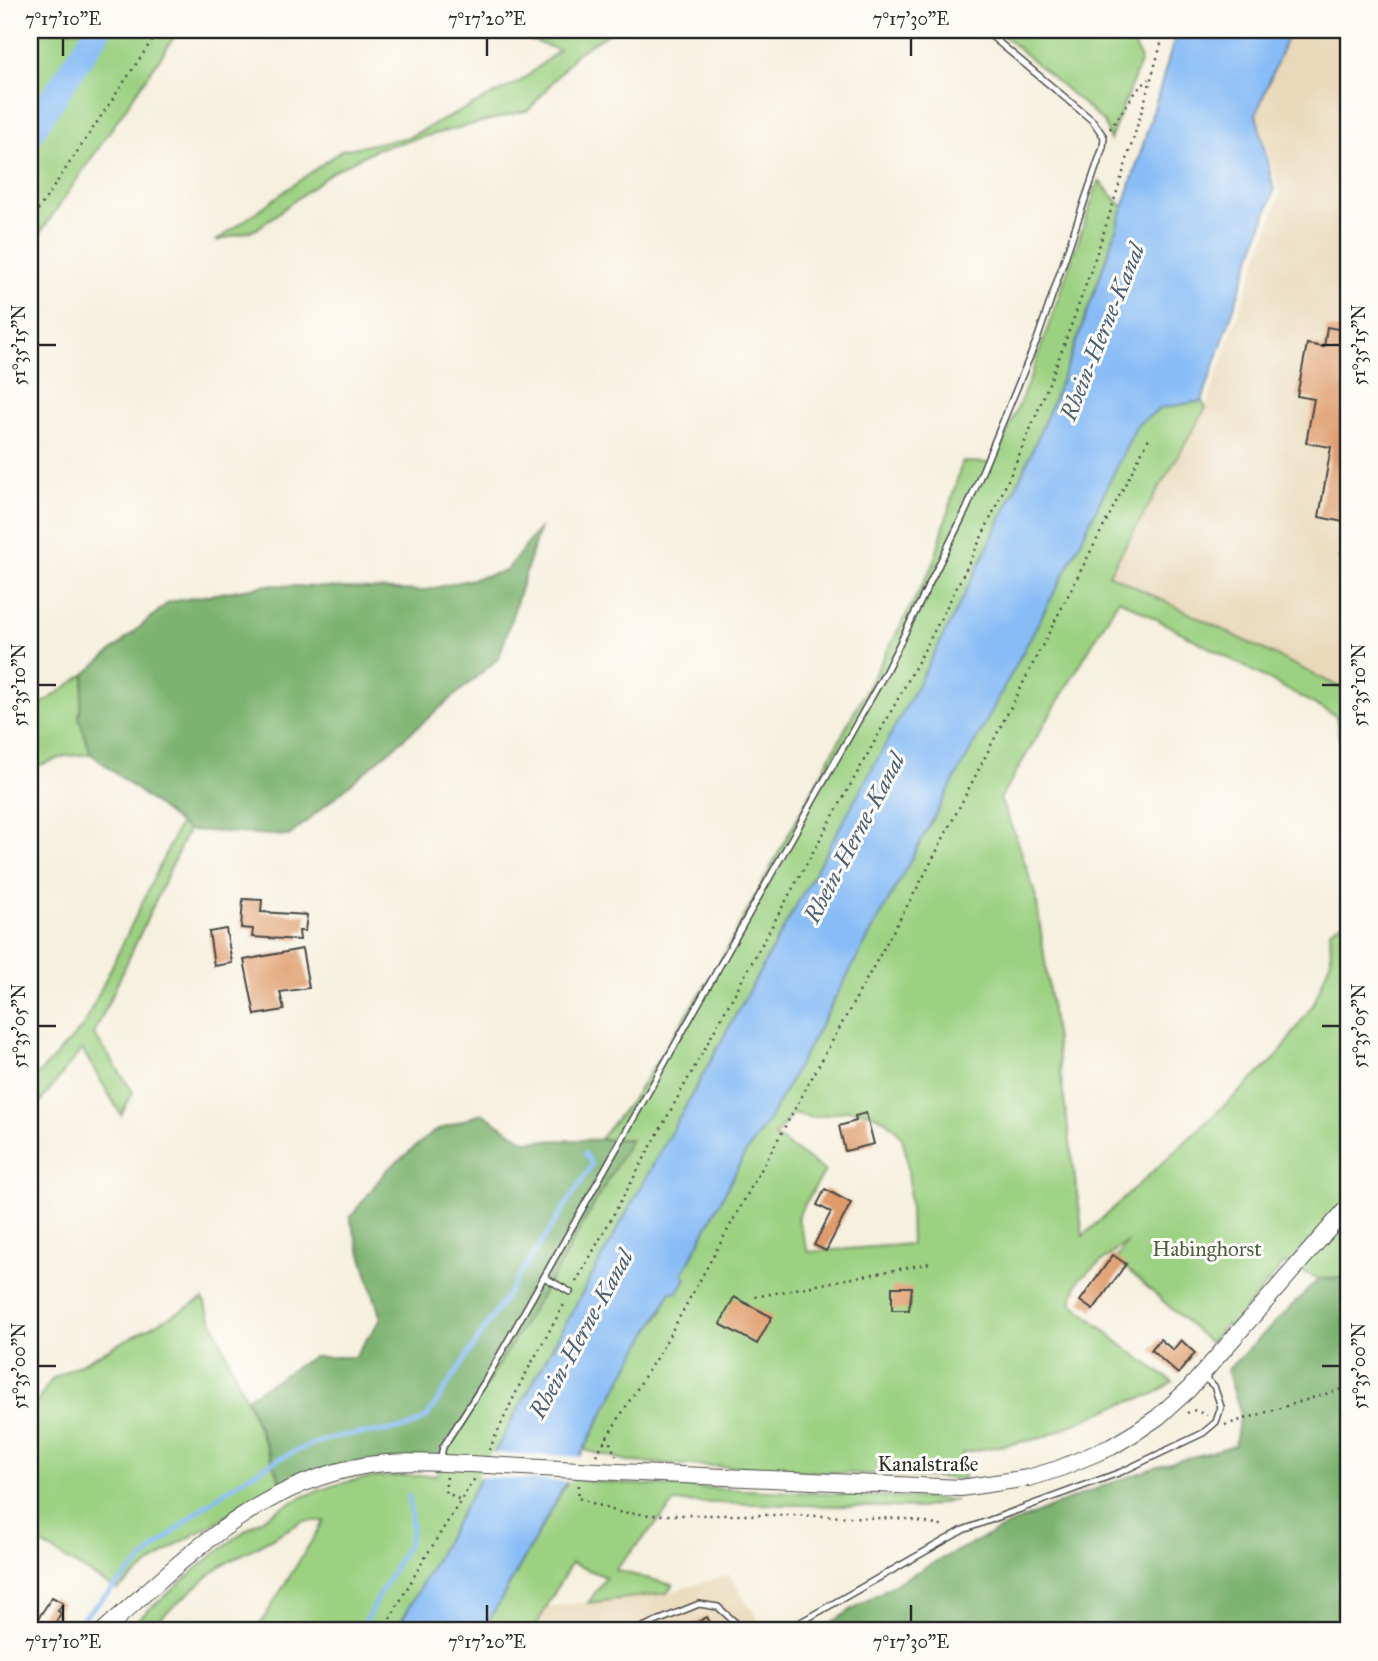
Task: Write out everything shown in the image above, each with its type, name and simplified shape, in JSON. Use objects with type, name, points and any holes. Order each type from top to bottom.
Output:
[{"type":"main road","name":"Kanalstraße","points":[[103,1631],[195,1549],[242,1514],[268,1498],[316,1478],[347,1469],[383,1464],[443,1471],[477,1464],[596,1464],[623,1472],[928,1488],[995,1484],[1058,1469],[1111,1447],[1158,1417],[1201,1375],[1348,1207]]},
{"type":"lane","points":[[443,1471],[443,1447],[484,1383],[884,675],[967,508],[1038,337],[1104,147],[1104,137],[1093,121],[984,30]]},
{"type":"lane","points":[[544,1277],[570,1292]]},
{"type":"lane","points":[[785,1631],[963,1530],[1121,1472],[1203,1433],[1220,1415],[1220,1399],[1214,1386],[1201,1375]]},
{"type":"lane","points":[[633,1631],[699,1604],[718,1607],[745,1631]]},
{"type":"path","points":[[30,222],[159,30]]},
{"type":"path","points":[[383,1631],[461,1501],[477,1464],[570,1292],[896,703],[989,521],[1027,439],[1087,285],[1165,30]]},
{"type":"path","points":[[1104,137],[1137,90],[1152,78]]},
{"type":"path","points":[[596,1464],[607,1437],[664,1345],[927,870],[1149,438]]},
{"type":"path","points":[[755,1297],[930,1263]]},
{"type":"path","points":[[1216,1422],[1225,1426],[1348,1387]]},
{"type":"path","points":[[607,1437],[623,1472]]},
{"type":"path","points":[[454,1473],[443,1471],[445,1491],[461,1501]]},
{"type":"path","points":[[580,1482],[578,1498],[618,1512],[652,1515],[791,1515],[907,1519],[963,1530]]},
{"type":"shaded area","points":[[1290,30],[1348,30],[1348,691],[1109,574],[1206,408],[1280,193],[1256,114]]},
{"type":"shaded area","points":[[729,1575],[765,1630],[533,1631],[546,1607],[667,1593]]},
{"type":"green space","points":[[30,30],[179,30],[30,248]]},
{"type":"green space","points":[[509,30],[614,30],[576,54],[529,110],[376,149],[332,172],[257,229],[216,241],[342,150],[409,137],[521,81],[559,50]]},
{"type":"green space","points":[[997,30],[1128,30],[1141,60],[1110,140],[1104,122]]},
{"type":"green space","points":[[1099,181],[1124,208],[1049,411],[997,530],[884,748],[396,1631],[256,1631],[324,1521],[303,1521],[219,1567],[145,1631],[130,1631],[138,1619],[212,1556],[264,1518],[292,1502],[321,1490],[362,1479],[437,1475],[439,1463],[562,1261],[631,1139],[600,1139],[634,1097],[716,969],[933,565],[962,462],[994,463],[1031,376]]},
{"type":"green space","name":"Habinghorst","points":[[1202,401],[1206,408],[1109,574],[1348,691],[1348,787],[1336,716],[1119,599],[1000,799],[1036,897],[1083,1236],[1276,1058],[1314,1003],[1331,959],[1330,930],[1345,921],[1348,912],[1348,1278],[1319,1279],[1284,1263],[1230,1328],[1226,1324],[1210,1343],[1116,1259],[1127,1242],[1079,1279],[1071,1302],[1118,1342],[1173,1382],[1154,1394],[1116,1406],[1042,1438],[962,1453],[964,1479],[633,1462],[584,1450],[641,1342],[662,1312],[670,1291],[685,1278],[681,1275],[745,1154],[767,1123],[1137,425],[1161,408]],"holes":[[[855,1110],[883,1119],[895,1129],[904,1143],[908,1170],[911,1244],[808,1252],[797,1217],[825,1171],[775,1136],[793,1113],[813,1118]]]},
{"type":"green space","points":[[540,527],[499,658],[289,836],[188,830],[91,754],[79,718],[85,674],[169,602],[268,585],[422,591],[506,571]]},
{"type":"green space","points":[[85,674],[79,718],[91,754],[65,756],[30,769],[30,712]]},
{"type":"green space","points":[[180,823],[188,830],[94,1034],[133,1092],[121,1115],[82,1049],[30,1115],[30,1083],[83,1027]]},
{"type":"green space","points":[[482,1113],[525,1141],[631,1139],[562,1261],[439,1463],[282,1485],[247,1398],[312,1357],[354,1357],[381,1319],[350,1218],[386,1171],[433,1132]]},
{"type":"green space","points":[[1348,1278],[1348,1631],[818,1631],[936,1561],[1062,1502],[1148,1470],[1235,1445],[1240,1411],[1227,1370],[1319,1279]]},
{"type":"green space","points":[[203,1299],[282,1485],[176,1545],[117,1590],[30,1537],[30,1413],[52,1379]]},
{"type":"green space","points":[[569,1479],[956,1500],[920,1508],[675,1502],[615,1570],[673,1585],[667,1593],[588,1603],[606,1577],[571,1563],[533,1631],[483,1631]]},
{"type":"water","name":"Rhein-Herne-Kanal","points":[[1177,30],[1290,30],[1256,114],[1274,190],[1202,401],[1161,408],[1137,425],[1072,559],[979,735],[767,1123],[745,1154],[682,1275],[686,1278],[678,1292],[670,1292],[483,1631],[396,1631],[891,735],[958,608],[1020,479],[1085,319],[1134,175]]},
{"type":"pier","points":[[491,1453],[584,1457],[571,1482],[477,1477]]},
{"type":"building","points":[[1327,327],[1348,331],[1348,523],[1319,517],[1331,447],[1306,443],[1314,399],[1297,396],[1307,344],[1324,347]]},
{"type":"building","points":[[243,899],[262,900],[261,912],[307,915],[305,931],[299,931],[300,940],[252,937],[253,929],[241,928]]},
{"type":"building","points":[[226,929],[232,963],[214,966],[209,932]]},
{"type":"building","points":[[302,949],[309,988],[280,992],[284,1010],[255,1015],[244,960]]},
{"type":"building","points":[[866,1113],[874,1144],[845,1151],[839,1126],[856,1121],[855,1116]]},
{"type":"building","points":[[825,1189],[851,1203],[826,1251],[814,1245],[831,1212],[817,1205]]},
{"type":"building","points":[[1113,1255],[1126,1264],[1093,1310],[1080,1301]]},
{"type":"building","points":[[892,1287],[912,1287],[909,1310],[892,1310]]},
{"type":"building","points":[[734,1297],[772,1317],[757,1344],[720,1324]]},
{"type":"building","points":[[1160,1339],[1173,1350],[1181,1340],[1195,1353],[1178,1374],[1151,1350]]},
{"type":"building","points":[[52,1597],[63,1603],[58,1611],[61,1613],[52,1629],[47,1626],[41,1631],[36,1622]]},
{"type":"building","points":[[707,1617],[715,1631],[681,1631]]},
{"type":"waterway","points":[[30,133],[98,30]]},
{"type":"waterway","points":[[69,1631],[186,1521],[251,1474],[286,1455],[324,1440],[408,1427],[427,1417],[592,1165],[585,1153]]},
{"type":"waterway","points":[[360,1631],[409,1541],[412,1528],[409,1495]]}]
